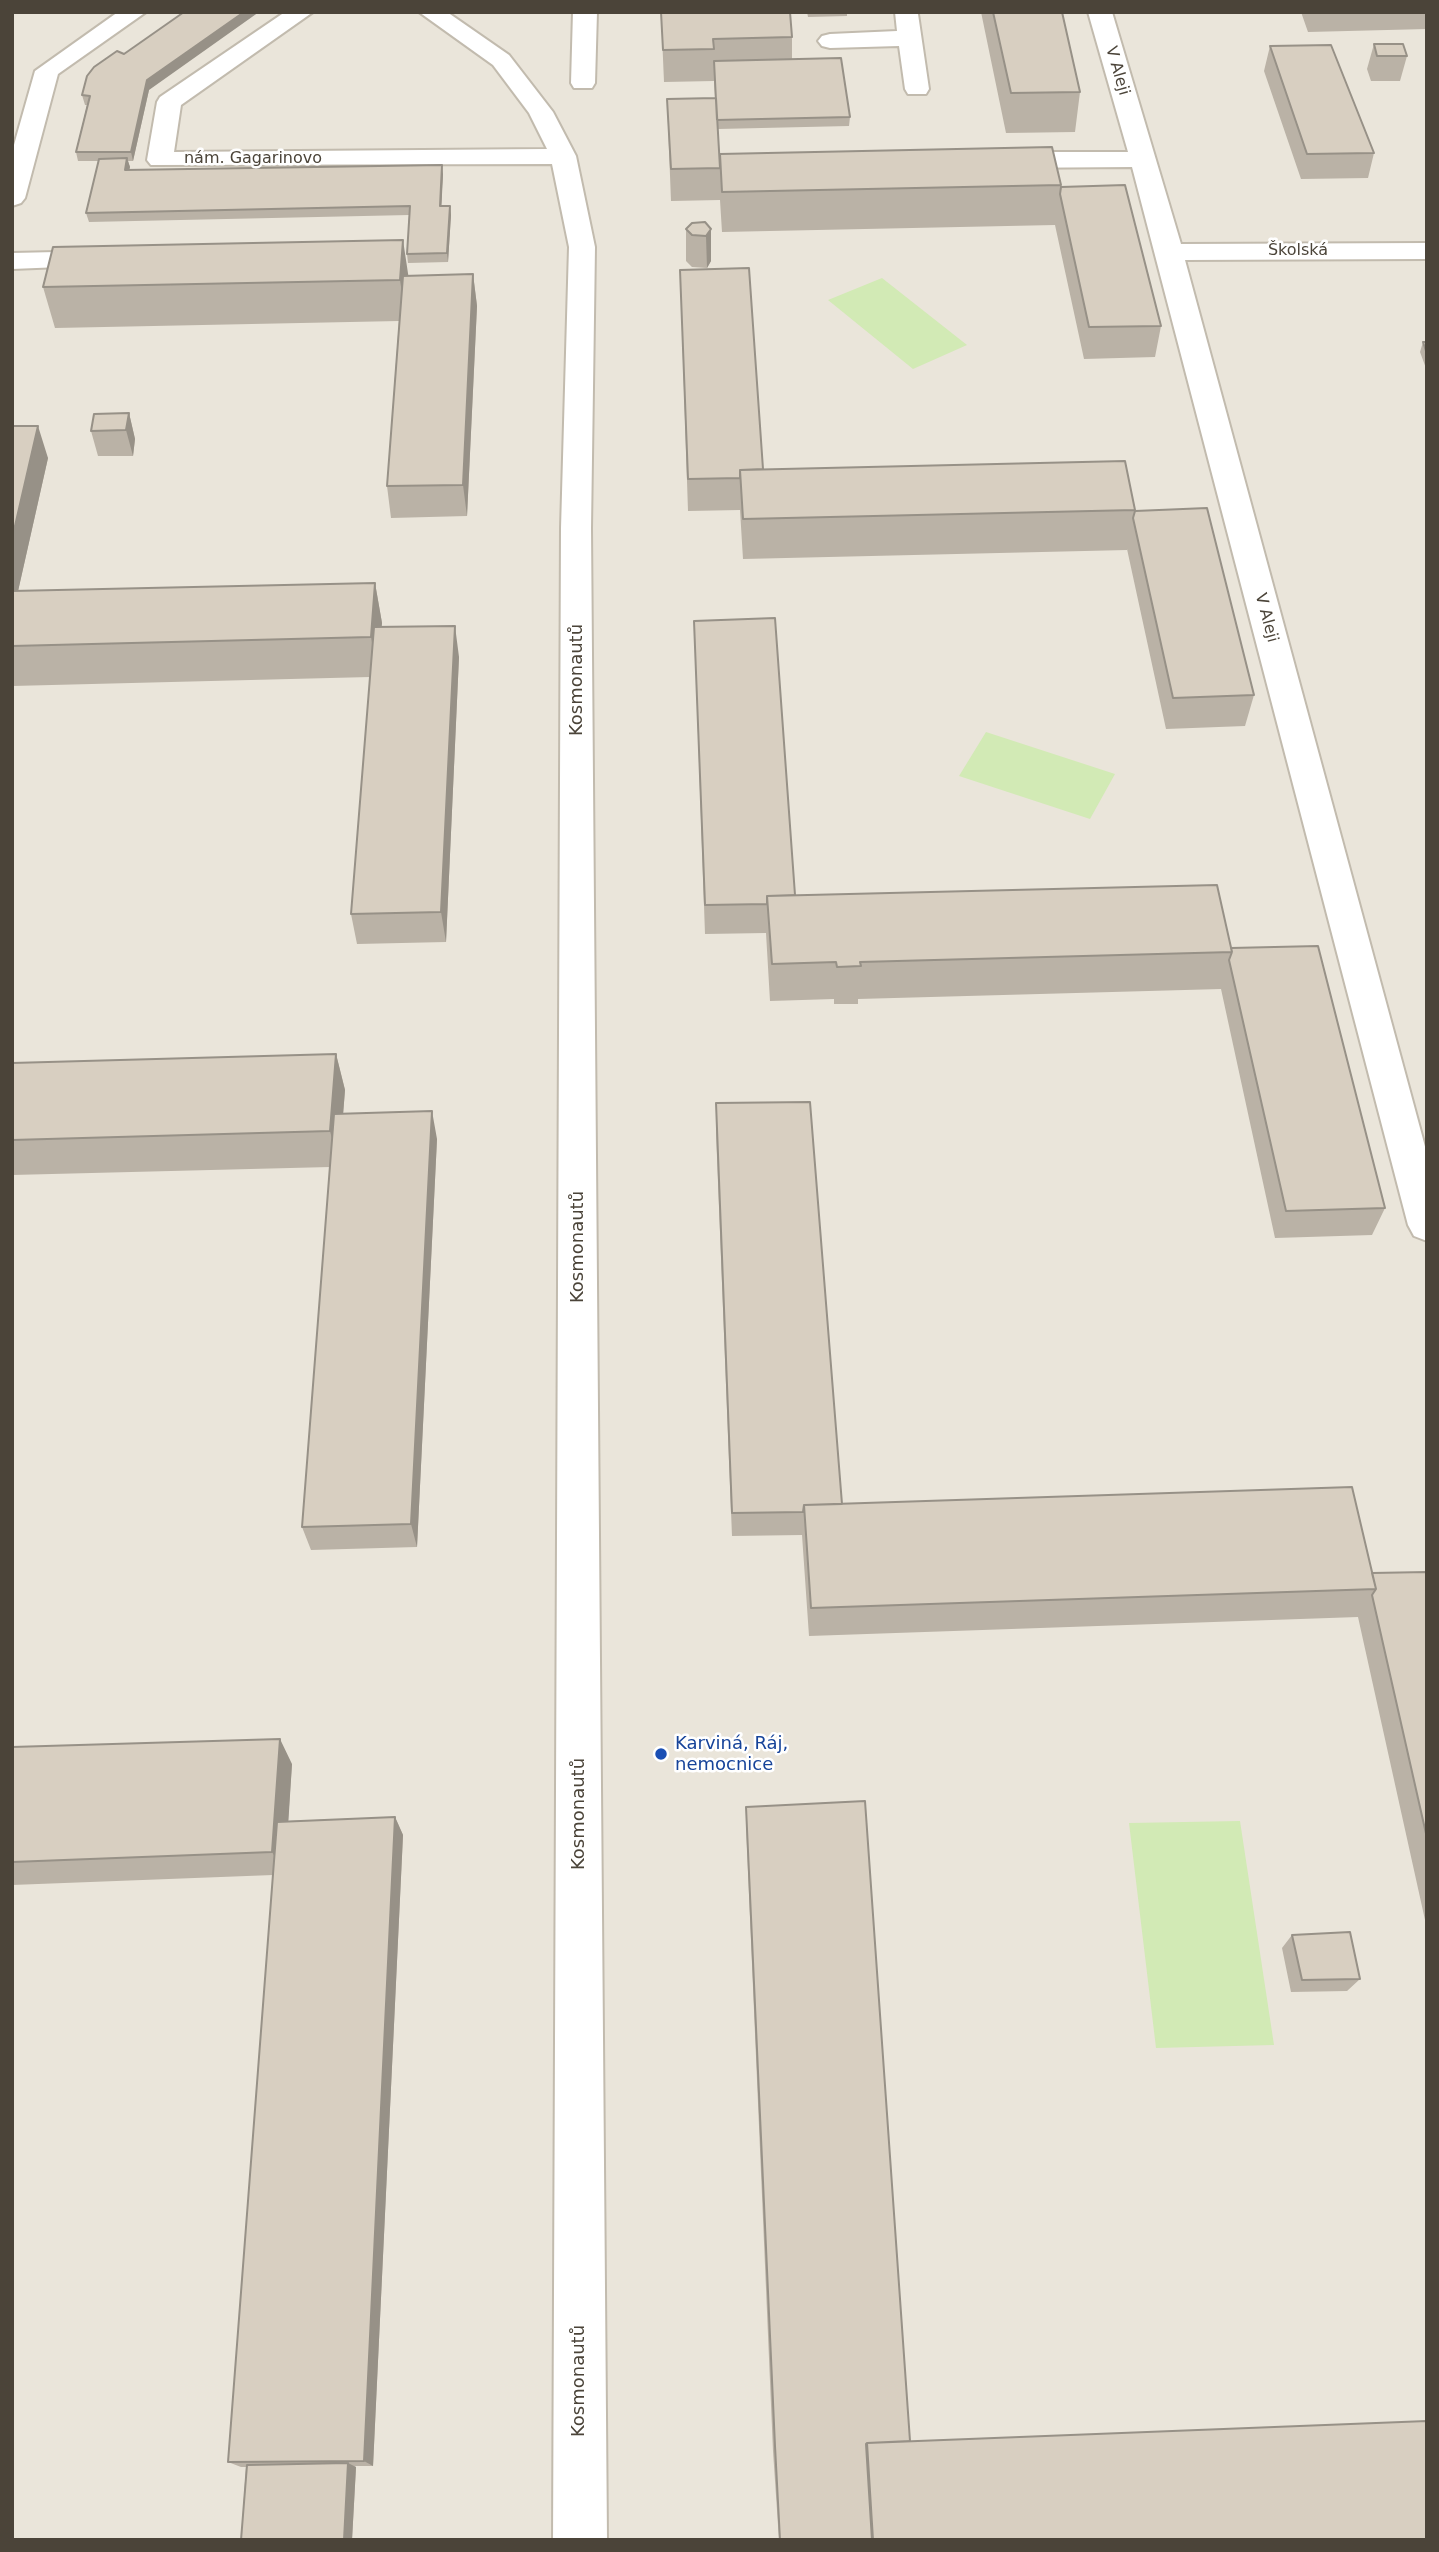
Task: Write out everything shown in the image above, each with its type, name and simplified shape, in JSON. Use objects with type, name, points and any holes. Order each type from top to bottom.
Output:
[{"type":"street","points":[[12,198],[47,71],[134,12]]},
{"type":"street","name":"nám. Gagarinovo","points":[[301,12],[169,102],[160,160],[563,156]]},
{"type":"street","points":[[583,83],[585,12]]},
{"type":"street","points":[[906,12],[916,89]]},
{"type":"street","name":"V Aleji","points":[[1100,12],[1170,252],[1427,1225]]},
{"type":"street","name":"Kosmonautů","points":[[446,14],[501,60],[541,112],[563,156],[582,247],[576,528],[580,2540]]},
{"type":"street","points":[[830,41],[909,38]]},
{"type":"street","points":[[975,160],[1142,159]]},
{"type":"street","name":"Školská","points":[[1170,252],[1427,251]]},
{"type":"street","points":[[12,261],[124,259]]},
{"type":"shaded area","points":[[12,12],[1427,12],[1427,2540],[12,2540]]},
{"type":"green space","points":[[882,278],[967,345],[913,369],[828,300]]},
{"type":"green space","points":[[986,732],[1115,774],[1090,819],[959,776]]},
{"type":"green space","points":[[1240,1821],[1274,2045],[1156,2048],[1129,1823]]},
{"type":"building","points":[[184,12],[244,12],[147,80],[131,152],[76,152],[90,96],[82,95],[87,76],[94,67],[117,51],[124,54]]},
{"type":"building","points":[[661,12],[790,12],[792,37],[713,39],[714,49],[663,50]]},
{"type":"building","points":[[993,12],[1062,12],[1080,92],[1011,93]]},
{"type":"building","points":[[1374,44],[1403,44],[1407,56],[1377,56]]},
{"type":"building","points":[[1331,45],[1374,153],[1307,154],[1270,46]]},
{"type":"building","points":[[841,58],[850,117],[717,120],[714,61]]},
{"type":"building","points":[[716,98],[720,168],[671,169],[667,99]]},
{"type":"building","points":[[1052,147],[1061,185],[722,192],[720,154]]},
{"type":"building","points":[[127,158],[125,170],[442,165],[440,206],[450,206],[447,253],[407,254],[410,206],[86,213],[99,159]]},
{"type":"building","points":[[1125,185],[1161,326],[1089,327],[1060,194],[1061,187]]},
{"type":"building","points":[[705,222],[711,229],[706,236],[692,235],[686,229],[692,223]]},
{"type":"building","points":[[403,240],[400,280],[43,287],[53,247]]},
{"type":"building","points":[[749,268],[763,469],[740,470],[740,478],[688,479],[680,270]]},
{"type":"building","points":[[473,274],[463,485],[387,486],[403,276]]},
{"type":"building","points":[[129,413],[126,430],[91,431],[94,414]]},
{"type":"building","points":[[12,426],[38,426],[12,539]]},
{"type":"building","points":[[1125,461],[1135,510],[743,519],[740,470]]},
{"type":"building","points":[[1207,508],[1254,695],[1173,698],[1133,518],[1135,511]]},
{"type":"building","points":[[375,583],[371,637],[12,646],[12,591]]},
{"type":"building","points":[[775,618],[795,895],[767,896],[767,904],[705,905],[694,621]]},
{"type":"building","points":[[455,626],[441,912],[351,914],[374,627]]},
{"type":"building","points":[[1217,885],[1232,952],[860,962],[861,966],[837,967],[836,962],[772,964],[767,896]]},
{"type":"building","points":[[1318,946],[1385,1208],[1286,1211],[1229,960],[1231,948]]},
{"type":"building","points":[[336,1054],[330,1131],[12,1140],[12,1063]]},
{"type":"building","points":[[810,1102],[842,1504],[804,1505],[803,1512],[732,1513],[716,1103]]},
{"type":"building","points":[[432,1111],[411,1524],[302,1527],[334,1114]]},
{"type":"building","points":[[1352,1487],[1376,1589],[811,1608],[804,1505]]},
{"type":"building","points":[[1427,1572],[1427,1838],[1372,1595],[1376,1589],[1372,1573]]},
{"type":"building","points":[[280,1739],[272,1852],[12,1862],[12,1747]]},
{"type":"building","points":[[865,1801],[910,2441],[866,2444],[872,2540],[780,2540],[746,1807]]},
{"type":"building","points":[[395,1817],[364,2461],[228,2462],[277,1822]]},
{"type":"building","points":[[1350,1932],[1360,1979],[1302,1980],[1292,1935]]},
{"type":"building","points":[[1427,2421],[1427,2540],[873,2540],[867,2443]]},
{"type":"building","points":[[348,2463],[344,2540],[241,2540],[247,2465]]},
{"type":"place","name":"Karviná, Ráj, nemocnice","points":[[661,1754]]}]
